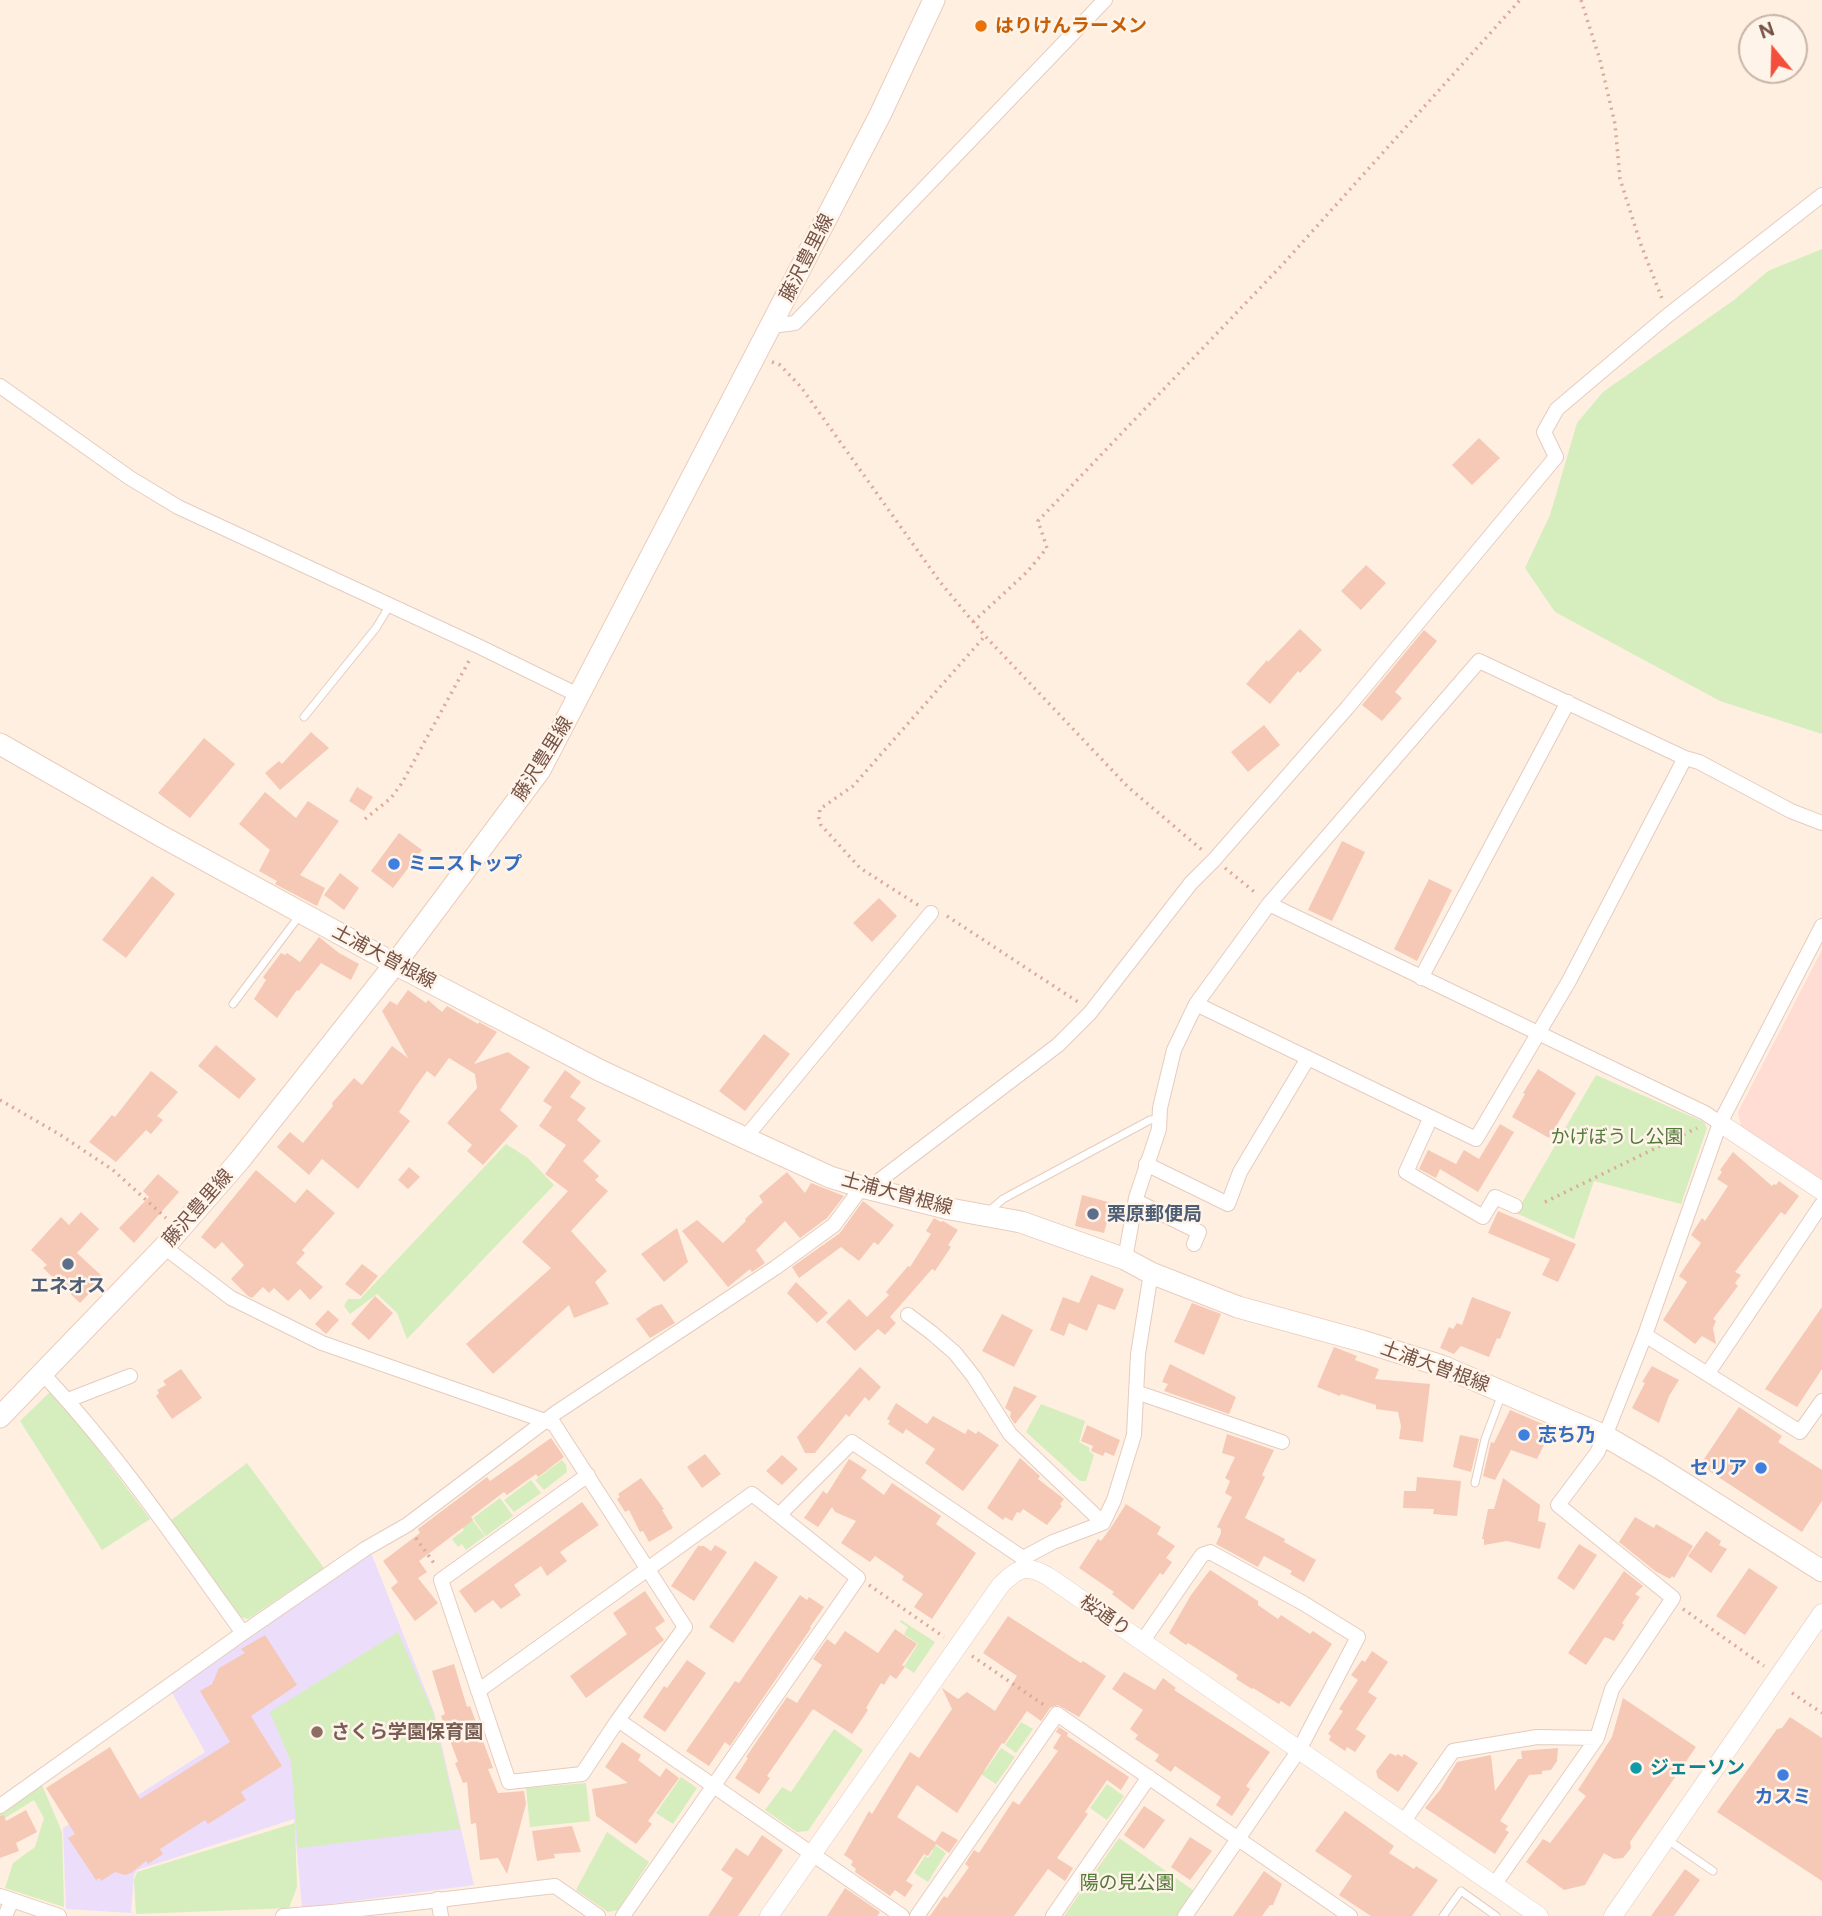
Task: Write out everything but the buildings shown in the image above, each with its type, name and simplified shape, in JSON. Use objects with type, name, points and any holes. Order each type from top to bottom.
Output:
[{"type":"main road","name":"藤沢豊里線","points":[[0,1417],[164,1247],[239,1161],[395,964],[540,770],[880,115],[934,0]]},
{"type":"main road","name":"土浦大曽根線","points":[[0,744],[395,964],[601,1070],[830,1177],[865,1188],[1021,1222],[1125,1259],[1151,1273],[1238,1307],[1442,1366],[1605,1436],[1822,1571]]},
{"type":"street","points":[[771,326],[795,323],[1105,0]]},
{"type":"street","points":[[0,1806],[243,1633],[365,1549],[407,1525],[546,1420],[775,1268],[834,1225],[865,1188],[1058,1045],[1090,1013],[1191,883],[1347,708],[1556,457],[1544,432],[1557,409],[1667,316],[1822,195]]},
{"type":"street","points":[[0,386],[130,478],[178,507],[580,696]]},
{"type":"street","points":[[1125,1259],[1136,1201],[1158,1129],[1174,1050],[1196,1003],[1269,904],[1479,661],[1685,758],[1699,762],[1791,811],[1822,823]]},
{"type":"street","points":[[1421,978],[1568,702]]},
{"type":"street","points":[[1196,1003],[1476,1139],[1538,1035],[1685,758]]},
{"type":"street","points":[[1269,904],[1717,1121],[1822,1192]]},
{"type":"street","points":[[745,1138],[931,913]]},
{"type":"street","points":[[1494,1885],[1597,1738],[1612,1689],[1673,1598],[1558,1505],[1597,1453],[1605,1436],[1645,1335],[1717,1121],[1822,926]]},
{"type":"street","points":[[1146,1164],[1228,1204],[1240,1172],[1308,1058]]},
{"type":"street","points":[[1431,1117],[1406,1172],[1483,1217],[1495,1197],[1515,1206]]},
{"type":"street","points":[[1136,1201],[1199,1232],[1194,1244]]},
{"type":"street","points":[[1708,1373],[1822,1204]]},
{"type":"street","points":[[164,1247],[231,1298],[322,1343],[554,1424],[588,1475],[649,1568],[685,1627],[582,1774],[509,1782],[440,1580],[588,1475]]},
{"type":"street","points":[[769,1916],[1000,1586],[1024,1563],[1053,1542],[1103,1523],[1114,1500],[1134,1435],[1138,1354],[1151,1273]]},
{"type":"street","points":[[908,1315],[955,1353],[974,1377],[1010,1434],[1103,1523]]},
{"type":"street","points":[[1645,1335],[1800,1433],[1822,1401]]},
{"type":"street","points":[[42,1373],[68,1401],[154,1511],[243,1633]]},
{"type":"street","points":[[68,1401],[130,1376]]},
{"type":"street","points":[[1136,1392],[1282,1443]]},
{"type":"street","points":[[779,1515],[852,1442],[1024,1563]]},
{"type":"street","points":[[478,1692],[752,1494],[858,1577],[623,1916]]},
{"type":"street","points":[[1142,1642],[1202,1555],[1210,1552],[1358,1637],[1299,1750],[1185,1916]]},
{"type":"street","name":"桜通り","points":[[1024,1563],[1049,1577],[1539,1916]]},
{"type":"street","points":[[1614,1916],[1822,1613]]},
{"type":"street","points":[[917,1916],[1057,1714],[1238,1839],[1331,1911],[1350,1916]]},
{"type":"street","points":[[618,1720],[902,1916]]},
{"type":"street","points":[[1404,1821],[1453,1751],[1537,1737],[1597,1738]]},
{"type":"street","points":[[1054,1916],[1149,1777]]},
{"type":"street","points":[[283,1916],[358,1911],[555,1886],[598,1916]]},
{"type":"street","points":[[5,1916],[6,1898],[59,1916]]},
{"type":"street","points":[[438,1899],[441,1916]]},
{"type":"lane","points":[[304,717],[376,628],[390,605]]},
{"type":"lane","points":[[233,1004],[302,914]]},
{"type":"lane","points":[[984,1215],[1003,1199],[1150,1120],[1159,1119]]},
{"type":"lane","points":[[1475,1483],[1485,1439],[1503,1393]]},
{"type":"lane","points":[[1668,1839],[1713,1871]]},
{"type":"lane","points":[[1443,1916],[1461,1891],[1496,1916]]},
{"type":"path","points":[[973,622],[1027,572],[1046,548],[1038,521],[1283,264],[1520,0]]},
{"type":"path","points":[[1581,0],[1600,60],[1615,124],[1620,180],[1640,245],[1667,316]]},
{"type":"path","points":[[756,356],[780,365],[801,387],[940,582],[985,636],[1128,788],[1269,904]]},
{"type":"path","points":[[985,636],[853,786],[820,809],[819,818],[821,825],[860,868],[931,913],[942,913],[1073,998],[1090,1013]]},
{"type":"path","points":[[365,819],[391,798],[402,783],[478,646]]},
{"type":"path","points":[[0,1100],[60,1134],[113,1170],[178,1230]]},
{"type":"path","points":[[1545,1202],[1717,1121]]},
{"type":"path","points":[[407,1525],[444,1578]]},
{"type":"path","points":[[858,1577],[945,1638]]},
{"type":"path","points":[[1671,1601],[1764,1665]]},
{"type":"path","points":[[968,1654],[1057,1714]]},
{"type":"path","points":[[1792,1693],[1822,1713]]},
{"type":"shaded area","points":[[1822,950],[1822,1181],[1741,1126],[1738,1112]]},
{"type":"shaded area","name":"さくら学園保育園","points":[[369,1554],[372,1555],[434,1712],[474,1885],[302,1908],[294,1819],[137,1870],[134,1875],[131,1913],[66,1909],[63,1828],[125,1793],[130,1800],[205,1752],[171,1691]]},
{"type":"green space","points":[[1822,249],[1822,734],[1720,701],[1555,612],[1525,568],[1550,515],[1577,423],[1603,392],[1734,300],[1768,271]]},
{"type":"green space","name":"かげぼうし公園","points":[[1596,1075],[1704,1122],[1707,1128],[1681,1204],[1594,1181],[1574,1239],[1516,1213]]},
{"type":"green space","points":[[506,1144],[528,1158],[554,1185],[407,1339],[397,1313],[377,1294],[350,1314],[344,1306],[348,1299],[360,1299]]},
{"type":"green space","points":[[50,1392],[75,1419],[150,1519],[102,1550],[20,1421]]},
{"type":"green space","points":[[1041,1404],[1085,1421],[1079,1442],[1090,1448],[1089,1451],[1094,1455],[1086,1481],[1080,1481],[1026,1432]]},
{"type":"green space","points":[[562,1460],[567,1472],[544,1490],[535,1480]]},
{"type":"green space","points":[[247,1463],[324,1568],[248,1619],[240,1617],[170,1521]]},
{"type":"green space","points":[[531,1480],[541,1493],[514,1512],[504,1500]]},
{"type":"green space","points":[[500,1498],[513,1516],[486,1536],[473,1518]]},
{"type":"green space","points":[[470,1517],[485,1536],[466,1550],[462,1544],[458,1547],[452,1539],[464,1530],[462,1527]]},
{"type":"green space","points":[[901,1620],[935,1642],[914,1673],[904,1666],[918,1644],[904,1634],[908,1627],[900,1622]]},
{"type":"green space","points":[[398,1632],[433,1712],[460,1829],[298,1848],[291,1762],[270,1712]]},
{"type":"green space","points":[[1021,1722],[1033,1729],[1016,1753],[1005,1745]]},
{"type":"green space","points":[[834,1729],[863,1750],[808,1831],[797,1832],[765,1810],[782,1787],[791,1792]]},
{"type":"green space","points":[[1001,1748],[1015,1757],[996,1784],[979,1773],[985,1771]]},
{"type":"green space","points":[[681,1777],[697,1788],[673,1824],[656,1813]]},
{"type":"green space","points":[[586,1783],[590,1821],[530,1827],[526,1788]]},
{"type":"green space","points":[[1107,1784],[1124,1796],[1107,1820],[1090,1808]]},
{"type":"green space","points":[[42,1785],[62,1832],[64,1907],[5,1888],[13,1863],[35,1847],[44,1818],[34,1800],[0,1821],[0,1814]]},
{"type":"green space","points":[[295,1823],[297,1887],[289,1908],[136,1914],[134,1880],[137,1872]]},
{"type":"green space","points":[[607,1832],[649,1862],[618,1910],[608,1912],[576,1890]]},
{"type":"green space","name":"陽の見公園","points":[[1119,1838],[1194,1891],[1177,1916],[1064,1916]]},
{"type":"green space","points":[[934,1844],[946,1853],[928,1882],[914,1873],[925,1856],[928,1858],[933,1851],[931,1848]]},
{"type":"place","name":"はりけんラーメン","points":[[981,26]]},
{"type":"place","name":"ミニストップ","points":[[394,864]]},
{"type":"place","name":"栗原郵便局","points":[[1093,1214]]},
{"type":"place","name":"エネオス","points":[[68,1264]]},
{"type":"place","name":"志ち乃","points":[[1524,1435]]},
{"type":"place","name":"セリア","points":[[1761,1468]]},
{"type":"place","name":"さくら学園保育園","points":[[317,1732]]},
{"type":"place","name":"ジェーソン","points":[[1636,1768]]},
{"type":"place","name":"カスミ","points":[[1783,1775]]}]
